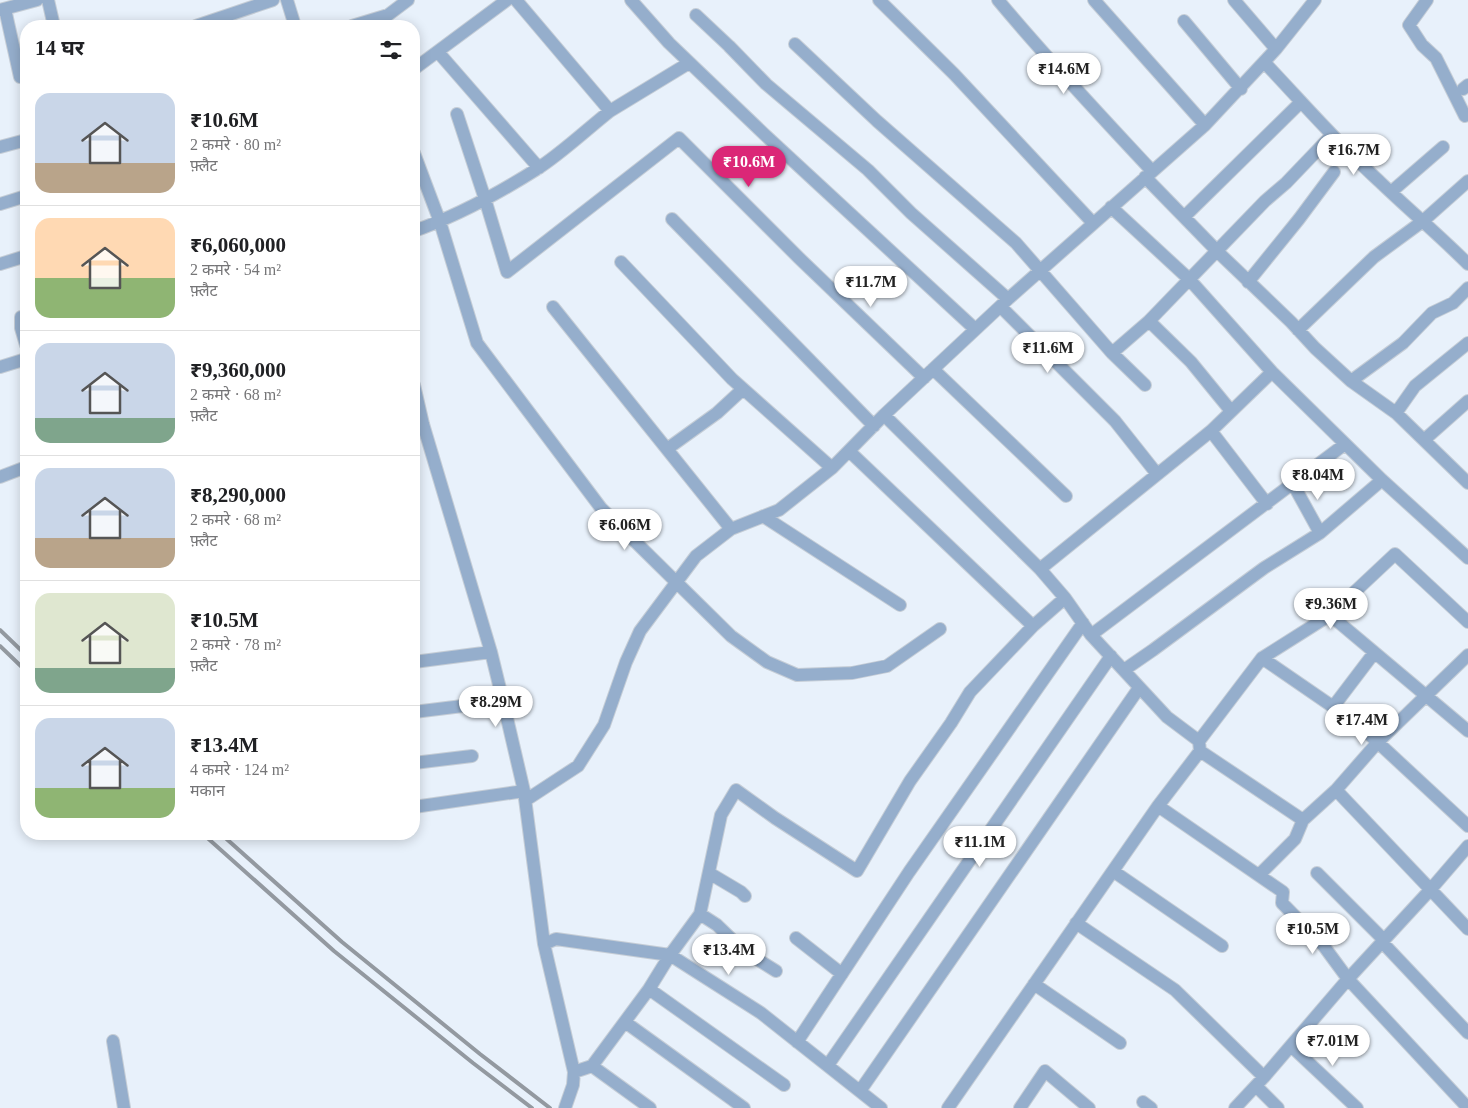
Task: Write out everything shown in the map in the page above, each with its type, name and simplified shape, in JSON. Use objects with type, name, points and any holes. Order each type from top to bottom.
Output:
[{"type":"street","points":[[20,77],[2,10],[36,0]]},
{"type":"street","points":[[48,0],[53,20]]},
{"type":"street","points":[[214,20],[272,0]]},
{"type":"street","points":[[286,0],[293,20]]},
{"type":"street","points":[[372,20],[388,15],[408,0]]},
{"type":"street","points":[[420,66],[507,0]]},
{"type":"street","points":[[516,0],[610,111]]},
{"type":"street","points":[[630,0],[689,63],[857,222],[975,330]]},
{"type":"street","points":[[879,0],[954,74],[1092,223]]},
{"type":"street","points":[[998,0],[1039,49],[1092,104],[1184,217],[1216,251],[1315,348],[1352,381],[1396,413],[1468,483]]},
{"type":"street","points":[[1094,0],[1205,125]]},
{"type":"street","points":[[1234,0],[1276,49]]},
{"type":"street","points":[[420,806],[525,796],[578,766],[604,726],[626,662],[640,631],[696,556],[730,529],[779,510],[832,468],[884,415],[1004,303],[1092,223],[1205,125],[1276,49],[1315,0]]},
{"type":"street","points":[[1427,0],[1409,25],[1422,45],[1436,58],[1465,116]]},
{"type":"street","points":[[696,15],[766,84],[868,170],[1004,303],[1115,421],[1157,474]]},
{"type":"street","points":[[1184,21],[1240,89]]},
{"type":"street","points":[[795,44],[870,115],[1016,243],[1112,353],[1145,385]]},
{"type":"street","points":[[438,52],[539,168]]},
{"type":"street","points":[[1264,62],[1332,135],[1468,264]]},
{"type":"street","points":[[420,229],[440,222],[486,199],[539,168],[610,111],[689,63]]},
{"type":"street","points":[[1184,217],[1301,102]]},
{"type":"street","points":[[457,114],[486,199],[506,272],[679,138],[799,258],[924,378]]},
{"type":"street","points":[[1112,353],[1149,321],[1332,135]]},
{"type":"street","points":[[0,147],[20,142]]},
{"type":"street","points":[[1391,192],[1443,147]]},
{"type":"street","points":[[420,169],[440,222],[477,343],[600,508],[731,636],[767,662],[797,675],[852,673],[888,666],[940,629]]},
{"type":"street","points":[[1248,282],[1294,227],[1334,172]]},
{"type":"street","points":[[1298,330],[1374,257],[1423,221],[1468,181]]},
{"type":"street","points":[[0,204],[20,198]]},
{"type":"street","points":[[1111,207],[1189,279],[1272,372],[1345,444],[1468,558]]},
{"type":"street","points":[[672,219],[874,426]]},
{"type":"street","points":[[0,264],[20,258]]},
{"type":"street","points":[[621,262],[743,389],[832,468]]},
{"type":"street","points":[[1352,381],[1403,343],[1432,313],[1453,302],[1468,288]]},
{"type":"street","points":[[553,307],[730,529]]},
{"type":"street","points":[[1149,321],[1191,362],[1231,411]]},
{"type":"street","points":[[1396,413],[1415,386],[1468,344]]},
{"type":"street","points":[[0,367],[20,362]]},
{"type":"street","points":[[933,369],[1066,496]]},
{"type":"street","points":[[1040,569],[1210,431],[1272,372]]},
{"type":"street","points":[[667,449],[717,412],[743,389]]},
{"type":"street","points":[[1424,440],[1468,401]]},
{"type":"street","points":[[884,415],[1040,569],[1065,598],[1092,635],[1167,717],[1199,746],[1303,820]]},
{"type":"street","points":[[1210,431],[1267,504]]},
{"type":"street","points":[[420,432],[491,652],[525,796],[544,944],[574,1072],[573,1085],[564,1108]]},
{"type":"street","points":[[1092,635],[1345,444]]},
{"type":"street","points":[[849,451],[1033,626]]},
{"type":"street","points":[[0,477],[20,469]]},
{"type":"street","points":[[1124,670],[1264,568],[1320,533],[1382,480]]},
{"type":"street","points":[[1293,484],[1320,533]]},
{"type":"street","points":[[763,516],[900,605]]},
{"type":"street","points":[[948,1108],[1262,658],[1330,615],[1395,554],[1468,622]]},
{"type":"street","points":[[574,1072],[592,1066],[649,989],[670,955],[700,914],[721,815],[736,790],[775,818],[857,871],[910,781],[951,723],[970,692],[1033,626],[1065,598]]},
{"type":"street","points":[[1330,615],[1468,731]]},
{"type":"street","points":[[797,1042],[909,872],[1083,623]]},
{"type":"street","points":[[420,661],[491,652]]},
{"type":"street","points":[[1333,707],[1374,653]]},
{"type":"street","points":[[1259,875],[1295,839],[1303,820],[1336,790],[1378,742],[1468,655]]},
{"type":"street","points":[[828,1065],[1111,656]]},
{"type":"street","points":[[1262,658],[1358,724],[1468,826]]},
{"type":"street","points":[[860,1091],[1139,688]]},
{"type":"street","points":[[420,711],[503,700]]},
{"type":"street","points":[[420,762],[472,756]]},
{"type":"street","points":[[1336,790],[1468,929]]},
{"type":"street","points":[[1158,806],[1283,892],[1282,902],[1323,945],[1348,979],[1468,1108]]},
{"type":"street","points":[[1235,1108],[1348,979],[1431,890],[1468,846]]},
{"type":"street","points":[[1113,871],[1222,946]]},
{"type":"street","points":[[708,873],[741,892],[744,896]]},
{"type":"street","points":[[1317,873],[1468,1033]]},
{"type":"street","points":[[700,914],[717,925],[744,952],[776,971]]},
{"type":"street","points":[[1076,923],[1175,990],[1260,1081],[1278,1108]]},
{"type":"street","points":[[796,938],[842,974]]},
{"type":"street","points":[[544,944],[556,939],[670,955],[760,1013],[881,1108]]},
{"type":"street","points":[[1034,984],[1120,1044]]},
{"type":"street","points":[[649,989],[784,1085]]},
{"type":"street","points":[[625,1022],[744,1108]]},
{"type":"street","points":[[112,1041],[124,1108]]},
{"type":"street","points":[[1291,1046],[1357,1108]]},
{"type":"street","points":[[592,1066],[650,1108]]},
{"type":"street","points":[[1020,1108],[1045,1071],[1089,1108]]},
{"type":"railway","points":[[0,630],[20,649]]},
{"type":"railway","points":[[0,646],[20,665]]},
{"type":"railway","points":[[210,840],[334,951],[532,1108]]},
{"type":"railway","points":[[228,840],[342,942],[550,1108]]}]
